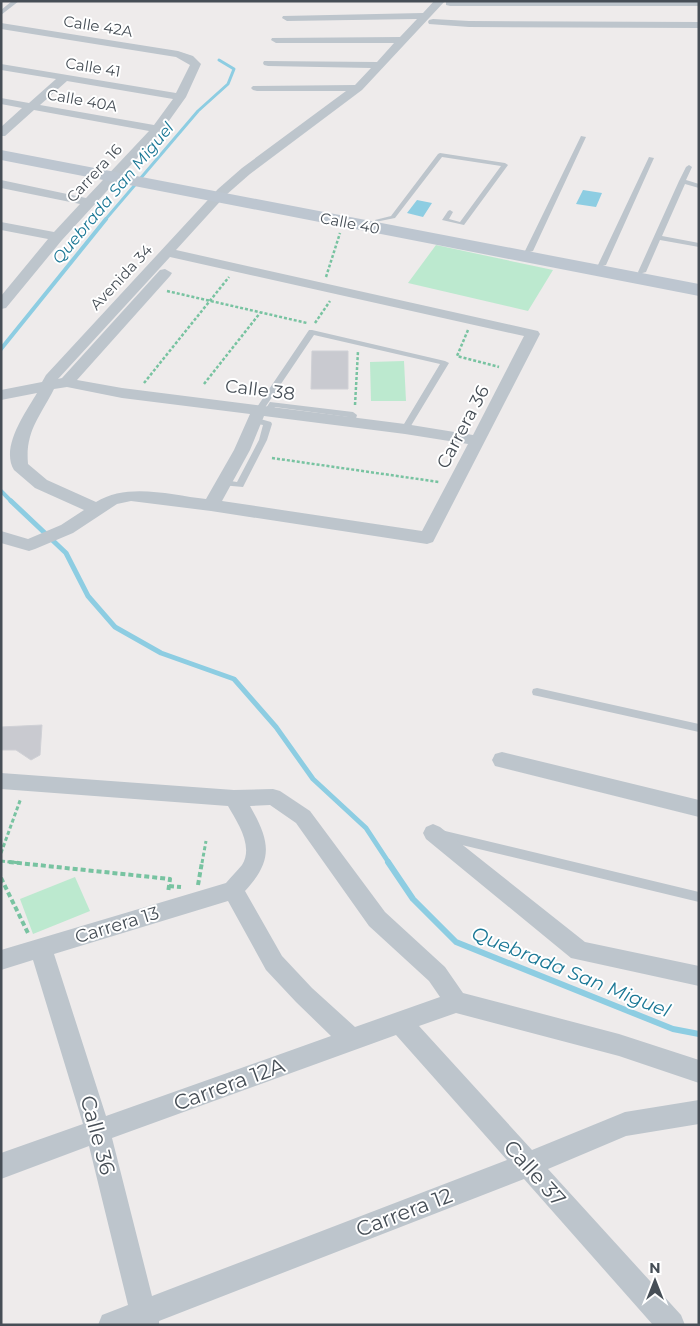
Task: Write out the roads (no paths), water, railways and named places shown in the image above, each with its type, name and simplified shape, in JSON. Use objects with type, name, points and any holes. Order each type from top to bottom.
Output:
[{"type":"main road","name":"Calle 40","points":[[1,149],[157,183],[600,268],[699,284]]},
{"type":"main road","name":"Calle 40","points":[[1,155],[119,175]]},
{"type":"main road","name":"Calle 40","points":[[473,243],[529,251],[600,268]]},
{"type":"main road","name":"Calle 40","points":[[640,275],[699,290]]},
{"type":"street","points":[[227,196],[364,97],[430,19],[447,2],[699,3]]},
{"type":"street","points":[[610,3],[616,24]]},
{"type":"street","points":[[287,18],[430,19],[469,24],[699,25]]},
{"type":"street","name":"Avenida 34","points":[[96,509],[41,484],[20,466],[19,445],[43,388],[173,254],[227,196],[246,171],[358,88],[403,40],[430,19]]},
{"type":"street","name":"Calle 42A","points":[[1,26],[178,54],[189,58]]},
{"type":"street","points":[[276,40],[403,40]]},
{"type":"street","name":"Carrera 16","points":[[1,305],[89,202],[119,175],[156,129],[180,97],[196,64],[189,58]]},
{"type":"street","points":[[268,63],[379,65]]},
{"type":"street","name":"Calle 41","points":[[1,67],[180,97]]},
{"type":"street","points":[[1,133],[64,78]]},
{"type":"street","points":[[258,88],[358,88]]},
{"type":"street","name":"Calle 40A","points":[[1,101],[156,129]]},
{"type":"street","points":[[1,184],[89,202]]},
{"type":"street","points":[[1,226],[58,237]]},
{"type":"street","name":"Avenida 34","points":[[67,382],[173,254]]},
{"type":"street","name":"Carrera 36","points":[[173,254],[332,292],[533,334],[427,538],[211,505]]},
{"type":"street","name":"Calle 38","points":[[1,396],[67,382],[122,393],[260,414],[353,416],[406,429],[478,441]]},
{"type":"street","points":[[1,536],[29,545],[67,529],[112,500],[131,496],[211,505],[260,414]]},
{"type":"street","points":[[502,760],[699,809]]},
{"type":"street","points":[[1,781],[234,798],[273,797],[303,817],[377,920],[437,974],[456,1002],[619,1045],[699,1072]]},
{"type":"street","points":[[234,798],[254,834],[256,850],[253,865],[233,890],[274,963],[304,995],[351,1039]]},
{"type":"street","points":[[433,833],[579,951],[699,976]]},
{"type":"street","name":"Carrera 13","points":[[1,960],[36,944],[233,890]]},
{"type":"street","name":"Calle 36","points":[[36,944],[98,1131],[145,1319]]},
{"type":"street","name":"Carrera 12A","points":[[1,1166],[456,1002]]},
{"type":"street","name":"Calle 37","points":[[400,1022],[670,1325]]},
{"type":"street","name":"Carrera 12","points":[[112,1325],[145,1319],[625,1124],[699,1112]]},
{"type":"lane","points":[[1,14],[16,1]]},
{"type":"lane","points":[[529,251],[583,137]]},
{"type":"lane","points":[[375,224],[393,217],[440,155],[505,165],[462,224],[445,220],[450,212]]},
{"type":"lane","points":[[600,268],[651,158]]},
{"type":"lane","points":[[640,275],[688,167]]},
{"type":"lane","points":[[682,181],[699,186]]},
{"type":"lane","points":[[657,237],[699,245]]},
{"type":"lane","points":[[260,414],[312,332],[446,363],[406,429]]},
{"type":"lane","points":[[537,692],[699,728]]},
{"type":"lane","points":[[433,833],[699,898]]},
{"type":"water","points":[[583,190],[602,193],[596,207],[576,204]]},
{"type":"water","points":[[417,200],[432,203],[423,217],[407,213]]},
{"type":"waterway","name":"Quebrada San Miguel","points":[[105,220],[198,111],[228,84],[234,69],[219,60]]},
{"type":"waterway","name":"Quebrada San Miguel","points":[[1,349],[106,219]]},
{"type":"waterway","name":"Quebrada San Miguel","points":[[1,491],[11,501]]},
{"type":"waterway","name":"Quebrada San Miguel","points":[[11,501],[66,553],[88,596],[115,627],[161,653],[234,679],[276,727],[313,779],[366,828],[389,863]]},
{"type":"waterway","name":"Quebrada San Miguel","points":[[388,862],[413,899],[456,942],[673,1029],[699,1034]]}]
